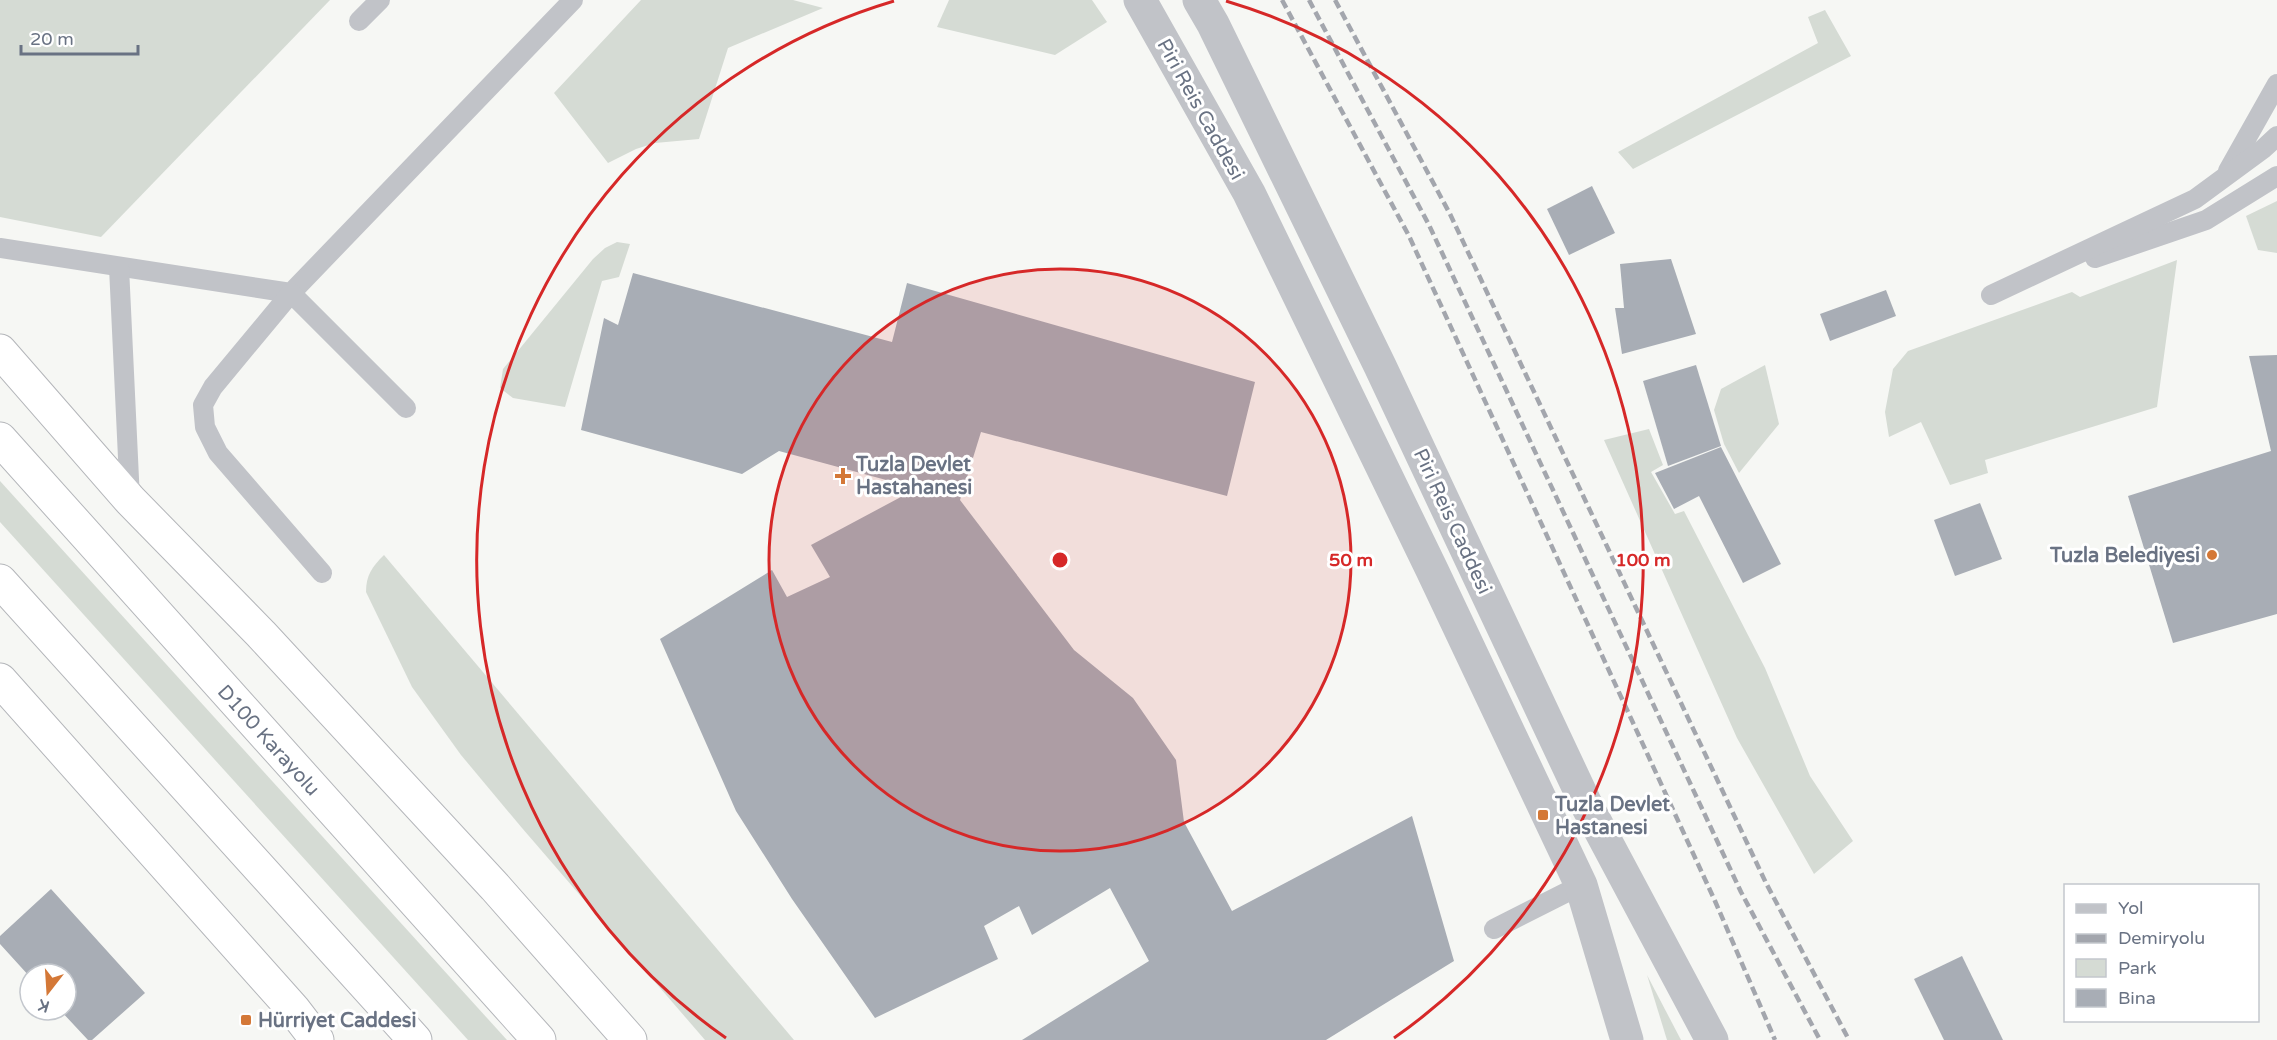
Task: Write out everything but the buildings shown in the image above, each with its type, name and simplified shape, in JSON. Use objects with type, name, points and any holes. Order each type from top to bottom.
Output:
[{"type":"highway","points":[[0,351],[130,500],[261,634],[479,870],[630,1040]]},
{"type":"highway","name":"D100 Karayolu","points":[[0,439],[538,1040]]},
{"type":"highway","points":[[0,581],[415,1040]]},
{"type":"highway","points":[[0,680],[322,1040]]},
{"type":"highway","points":[[294,1010],[317,1040]]},
{"type":"street","name":"Piri Reis Caddesi","points":[[1140,0],[1249,193],[1432,570],[1581,885],[1627,1040]]},
{"type":"street","name":"Piri Reis Caddesi","points":[[1199,0],[1214,24],[1380,366],[1585,802],[1712,1040]]},
{"type":"lane","points":[[359,21],[380,0]]},
{"type":"lane","points":[[322,573],[218,453],[205,427],[203,405],[213,387],[291,293],[573,0]]},
{"type":"lane","points":[[2224,178],[2277,84]]},
{"type":"lane","points":[[2277,136],[2195,199],[1991,295],[2206,220],[2277,176]]},
{"type":"lane","points":[[0,248],[291,293],[406,408]]},
{"type":"lane","points":[[119,267],[130,500]]},
{"type":"lane","points":[[1494,929],[1581,885]]},
{"type":"green space","points":[[0,0],[330,0],[101,237],[0,217]]},
{"type":"green space","points":[[641,0],[793,0],[823,8],[728,48],[699,139],[655,143],[636,149],[608,163],[554,93]]},
{"type":"green space","points":[[949,0],[1092,0],[1107,22],[1055,55],[937,27]]},
{"type":"green space","points":[[1825,10],[1851,56],[1633,169],[1618,152],[1818,43],[1808,17]]},
{"type":"green space","points":[[2277,201],[2277,253],[2258,250],[2246,216]]},
{"type":"green space","points":[[617,242],[630,244],[619,277],[602,281],[565,407],[513,398],[500,388],[503,369],[593,259],[605,248]]},
{"type":"green space","points":[[2177,260],[2157,407],[1985,460],[1988,473],[1950,485],[1921,422],[1889,437],[1885,412],[1893,369],[1908,351],[2072,292],[2080,297]]},
{"type":"green space","points":[[1765,365],[1779,424],[1739,473],[1724,444],[1714,410],[1721,389]]},
{"type":"green space","points":[[1649,429],[1663,465],[1651,472],[1675,514],[1684,511],[1765,668],[1810,776],[1853,841],[1814,874],[1737,738],[1604,440]]},
{"type":"green space","points":[[0,481],[507,1040],[468,1040],[0,522]]},
{"type":"green space","points":[[384,555],[794,1040],[705,1040],[522,828],[461,755],[412,687],[366,592],[370,572]]},
{"type":"green space","points":[[1647,975],[1681,1040],[1667,1040]]},
{"type":"railway","points":[[1282,0],[1409,236],[1715,901],[1775,1040]]},
{"type":"railway","points":[[1309,0],[1429,225],[1741,892],[1820,1040]]},
{"type":"railway","points":[[1335,0],[1450,214],[1766,883],[1849,1040]]},
{"type":"place","name":"Tuzla Devlet Hastahanesi","points":[[843,476]]},
{"type":"place","name":"Tuzla Belediyesi","points":[[2212,555]]},
{"type":"place","name":"Tuzla Devlet Hastanesi","points":[[1543,815]]},
{"type":"place","name":"Hürriyet Caddesi","points":[[246,1020]]}]
